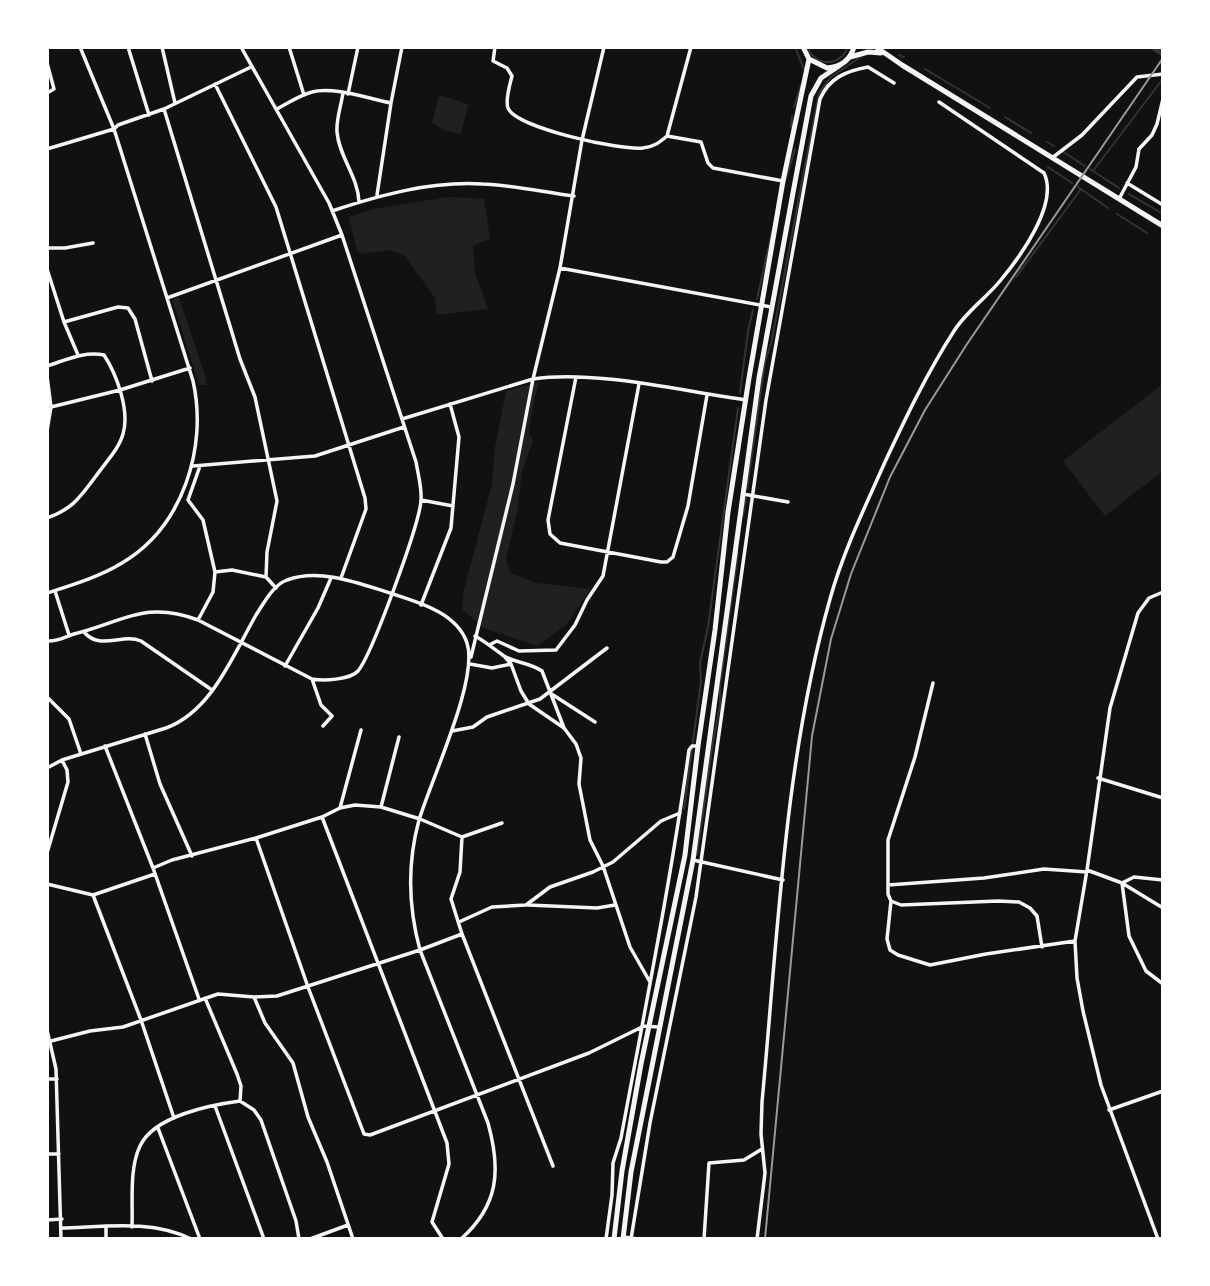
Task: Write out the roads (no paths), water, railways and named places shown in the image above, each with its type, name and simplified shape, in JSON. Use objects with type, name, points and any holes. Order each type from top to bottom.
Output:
[{"type":"highway","points":[[803,47],[809,59],[827,68],[839,65]]},
{"type":"highway","points":[[850,57],[854,47]]},
{"type":"highway","points":[[876,47],[1163,226]]},
{"type":"highway","points":[[624,1238],[631,1172],[693,860],[759,378],[811,96],[821,78],[850,57],[868,52],[884,54]]},
{"type":"highway","points":[[614,1239],[622,1171],[649,1024],[685,855],[728,512],[783,181],[809,59]]},
{"type":"street","points":[[47,593],[87,580],[123,563],[148,542],[176,505],[193,466],[199,432],[199,405],[190,368],[114,129],[80,47]]},
{"type":"street","points":[[128,47],[149,116]]},
{"type":"street","points":[[162,47],[176,103]]},
{"type":"street","points":[[47,641],[56,642],[126,616],[162,611],[198,620],[285,666],[320,680],[356,673],[366,658],[391,594],[421,500],[416,462],[332,211],[241,47]]},
{"type":"street","points":[[289,47],[304,95]]},
{"type":"street","points":[[358,47],[337,132],[356,182],[359,202]]},
{"type":"street","points":[[377,195],[402,47]]},
{"type":"street","points":[[495,47],[493,61],[507,68],[512,76],[509,110],[535,126],[582,140],[642,149],[658,144],[667,136],[691,47]]},
{"type":"street","points":[[461,1239],[486,1210],[493,1194],[495,1147],[420,950],[410,897],[411,865],[420,818],[452,731],[500,545],[533,379],[560,268],[582,140],[604,47]]},
{"type":"street","points":[[47,63],[54,89],[47,93]]},
{"type":"street","points":[[47,149],[149,116],[251,67]]},
{"type":"street","points":[[624,1238],[633,1239],[650,1123],[694,909],[768,387],[820,99],[825,88],[839,75],[854,70],[868,67],[894,83]]},
{"type":"street","points":[[1052,158],[1082,135],[1137,77],[1163,74]]},
{"type":"street","points":[[215,84],[276,207],[365,498],[366,509],[341,578]]},
{"type":"street","points":[[277,110],[304,95],[318,91],[391,103]]},
{"type":"street","points":[[1119,199],[1136,167],[1139,149],[1152,135],[1157,124],[1163,99]]},
{"type":"street","points":[[757,1239],[765,1173],[762,1102],[783,880],[801,732],[830,598],[857,525],[924,380],[961,321],[1000,282],[1020,255],[1043,213],[1047,199],[1048,187],[1044,173],[940,102]]},
{"type":"street","points":[[164,109],[240,359],[255,397],[277,501],[267,552],[266,577]]},
{"type":"street","points":[[667,136],[701,142],[708,163],[713,168],[783,181]]},
{"type":"street","points":[[1127,183],[1163,205]]},
{"type":"street","points":[[332,211],[377,195],[435,186],[480,184],[574,196]]},
{"type":"street","points":[[167,298],[342,235]]},
{"type":"street","points":[[47,248],[93,243]]},
{"type":"street","points":[[560,268],[772,307]]},
{"type":"street","points":[[47,269],[78,355]]},
{"type":"street","points":[[64,322],[118,307],[128,308],[135,318],[152,381]]},
{"type":"street","points":[[47,366],[78,355],[104,355],[110,363],[120,390],[125,419],[123,435],[116,448],[76,503],[47,518]]},
{"type":"street","points":[[51,407],[120,390],[190,368]]},
{"type":"street","points":[[47,376],[51,407],[47,431]]},
{"type":"street","points":[[402,419],[533,379],[576,377],[746,400]]},
{"type":"street","points":[[576,377],[548,531],[560,543],[661,562],[667,562],[673,557],[688,506],[707,395]]},
{"type":"street","points":[[491,644],[498,641],[523,652],[556,650],[575,625],[603,576],[639,384]]},
{"type":"street","points":[[421,605],[451,528],[459,437],[450,404]]},
{"type":"street","points":[[193,466],[315,456],[350,447],[404,427]]},
{"type":"street","points":[[198,620],[213,592],[215,572],[203,520],[188,500],[200,466]]},
{"type":"street","points":[[743,494],[788,502]]},
{"type":"street","points":[[421,500],[453,506]]},
{"type":"street","points":[[215,572],[232,570],[266,577],[276,588]]},
{"type":"street","points":[[47,768],[62,760],[181,723],[202,705],[268,596],[285,580],[311,575],[341,578],[446,616],[459,627],[468,643],[470,664]]},
{"type":"street","points":[[285,666],[318,608],[331,578]]},
{"type":"street","points":[[55,590],[69,635]]},
{"type":"street","points":[[1158,1239],[1101,1085],[1077,978],[1075,942],[1110,708],[1142,604],[1163,593]]},
{"type":"street","points":[[84,632],[94,639],[106,642],[134,638],[141,641],[212,691]]},
{"type":"street","points":[[475,636],[491,644],[511,664],[529,704],[564,728]]},
{"type":"street","points":[[452,731],[472,727],[487,717],[529,704],[550,692],[607,648]]},
{"type":"street","points":[[505,657],[540,669],[564,728],[576,744],[581,758],[579,784],[590,839],[603,866],[630,947],[651,983]]},
{"type":"street","points":[[470,664],[492,668],[511,664]]},
{"type":"street","points":[[312,679],[321,705],[331,716],[323,726]]},
{"type":"street","points":[[933,683],[915,757],[888,839],[888,885],[891,901],[887,945],[898,955],[933,965],[986,954],[1075,942]]},
{"type":"street","points":[[550,692],[595,722]]},
{"type":"street","points":[[47,697],[69,719],[81,754]]},
{"type":"street","points":[[340,808],[361,730]]},
{"type":"street","points":[[145,733],[159,784],[192,856]]},
{"type":"street","points":[[381,807],[399,737]]},
{"type":"street","points":[[105,746],[153,867],[199,1000]]},
{"type":"street","points":[[606,1239],[613,1163],[621,1138],[651,983],[681,813],[689,750],[692,746],[698,746]]},
{"type":"street","points":[[47,853],[68,782],[67,769],[62,760]]},
{"type":"street","points":[[1098,778],[1163,798]]},
{"type":"street","points":[[153,867],[256,838],[355,805],[381,807],[420,818],[462,837],[502,822]]},
{"type":"street","points":[[526,905],[550,887],[587,875],[613,862],[661,821],[681,813]]},
{"type":"street","points":[[322,817],[449,1150],[449,1164],[432,1222],[443,1239]]},
{"type":"street","points":[[462,837],[460,872],[452,895],[458,922],[553,1166]]},
{"type":"street","points":[[256,838],[308,988],[364,1134],[370,1135],[589,1053],[649,1024],[658,1027]]},
{"type":"street","points":[[693,860],[783,880]]},
{"type":"street","points":[[888,885],[984,878],[1044,869],[1087,871],[1122,883],[1163,908]]},
{"type":"street","points":[[47,884],[93,895],[155,874]]},
{"type":"street","points":[[1122,883],[1134,877],[1163,880]]},
{"type":"street","points":[[1122,883],[1129,936],[1146,971],[1163,984]]},
{"type":"street","points":[[93,895],[141,1020],[174,1118]]},
{"type":"street","points":[[891,901],[901,905],[1018,902],[1030,908],[1037,916],[1042,947]]},
{"type":"street","points":[[458,922],[492,907],[526,905],[597,908],[615,905]]},
{"type":"street","points":[[51,1041],[90,1031],[123,1027],[205,998],[227,994],[277,996],[308,988],[462,934]]},
{"type":"street","points":[[254,997],[265,1023],[293,1063],[308,1117],[327,1162],[353,1239]]},
{"type":"street","points":[[205,998],[241,1086],[240,1101]]},
{"type":"street","points":[[47,1030],[57,1079],[61,1239]]},
{"type":"street","points":[[47,1079],[57,1079]]},
{"type":"street","points":[[1109,1110],[1163,1091]]},
{"type":"street","points":[[132,1227],[134,1168],[140,1145],[158,1128],[174,1118],[215,1105],[240,1101],[254,1110],[261,1120],[296,1220],[299,1239]]},
{"type":"street","points":[[215,1105],[264,1239]]},
{"type":"street","points":[[158,1128],[200,1239]]},
{"type":"street","points":[[704,1239],[709,1163],[744,1160],[762,1149]]},
{"type":"street","points":[[47,1154],[59,1154]]},
{"type":"street","points":[[47,1220],[62,1219]]},
{"type":"street","points":[[310,1239],[348,1225]]},
{"type":"street","points":[[106,1227],[106,1239]]},
{"type":"street","points":[[61,1228],[156,1227],[191,1239]]},
{"type":"waterway","points":[[795,47],[804,69]]},
{"type":"waterway","points":[[807,47],[816,58],[828,62],[839,58],[848,47]]},
{"type":"waterway","points":[[1156,47],[1163,51]]},
{"type":"waterway","points":[[899,55],[904,57]]},
{"type":"waterway","points":[[747,489],[765,361],[771,344],[819,93],[831,77],[862,56]]},
{"type":"waterway","points":[[925,69],[990,108]]},
{"type":"waterway","points":[[1093,171],[1162,80]]},
{"type":"waterway","points":[[794,107],[801,85]]},
{"type":"waterway","points":[[791,127],[792,116]]},
{"type":"waterway","points":[[1005,117],[1031,133]]},
{"type":"waterway","points":[[1047,142],[1054,146]]},
{"type":"waterway","points":[[785,182],[795,149]]},
{"type":"waterway","points":[[1062,151],[1085,166]]},
{"type":"waterway","points":[[1048,167],[1072,183]]},
{"type":"waterway","points":[[1090,169],[1119,188]]},
{"type":"waterway","points":[[1078,187],[1108,208]]},
{"type":"waterway","points":[[1016,277],[1081,189]]},
{"type":"waterway","points":[[1129,194],[1163,214]]},
{"type":"waterway","points":[[1117,214],[1147,233]]},
{"type":"waterway","points":[[757,299],[772,232]]},
{"type":"waterway","points":[[740,393],[753,310]]},
{"type":"waterway","points":[[684,809],[701,681],[700,663],[708,627],[738,408]]},
{"type":"waterway","points":[[743,515],[746,498]]},
{"type":"waterway","points":[[697,855],[720,705],[720,685],[738,552]]},
{"type":"railway","points":[[765,1239],[812,736],[831,639],[851,574],[890,477],[925,410],[967,344],[1163,58]]}]
